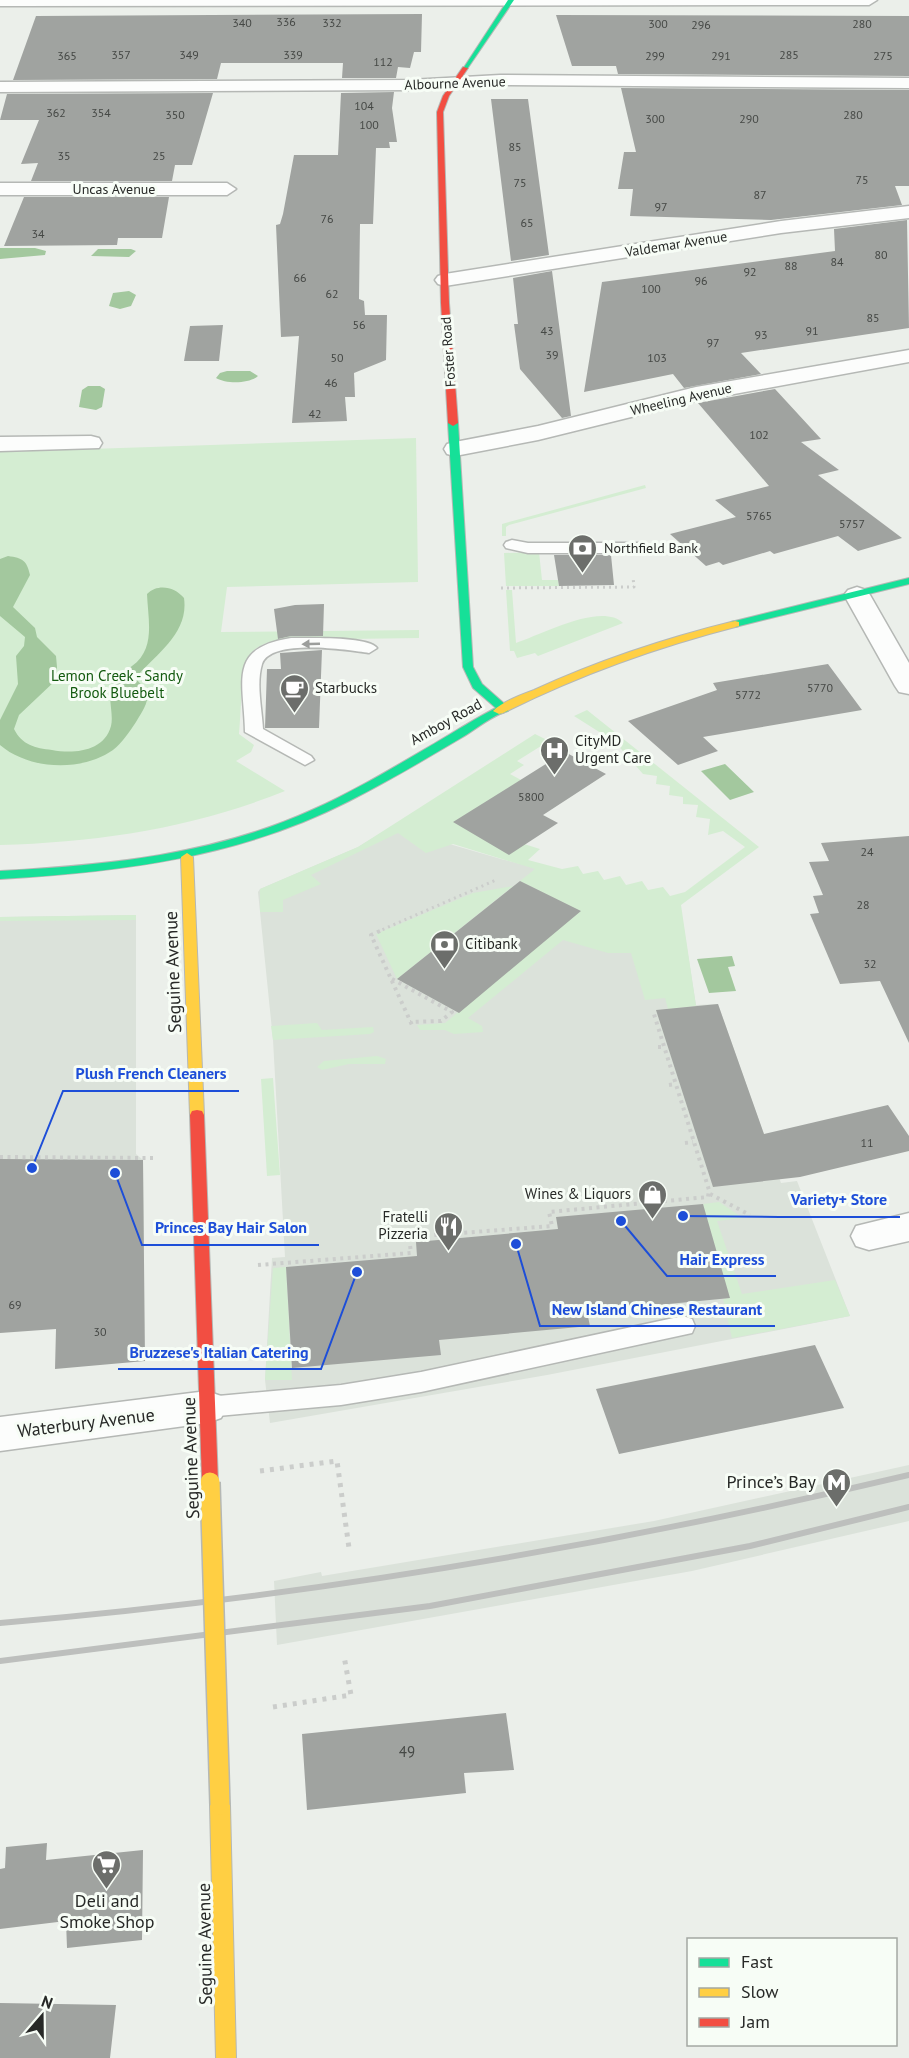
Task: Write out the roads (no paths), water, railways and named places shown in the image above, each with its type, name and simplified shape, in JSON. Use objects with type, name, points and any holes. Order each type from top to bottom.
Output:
[{"type":"street","name":"Foster Road","points":[[504,709],[482,693],[471,678],[468,667],[445,280],[440,112],[455,82],[510,0]]},
{"type":"street","points":[[0,1],[869,0]]},
{"type":"street","name":"Albourne Avenue","points":[[0,87],[410,85],[500,80],[909,83]]},
{"type":"street","name":"Uncas Avenue","points":[[0,189],[227,189]]},
{"type":"street","name":"Valdemar Avenue","points":[[445,280],[781,228],[909,212]]},
{"type":"street","name":"Wheeling Avenue","points":[[455,449],[538,433],[696,394],[909,356]]},
{"type":"street","points":[[0,444],[91,443]]},
{"type":"street","name":"Amboy Road","points":[[0,875],[77,872],[187,857],[286,826],[330,806],[504,709],[554,684],[672,639],[909,581]]},
{"type":"street","points":[[857,595],[909,686]]},
{"type":"street","name":"Seguine Avenue","points":[[187,857],[210,1482],[226,2058]]},
{"type":"street","points":[[869,1236],[909,1227]]},
{"type":"street","name":"Waterbury Avenue","points":[[0,1434],[207,1407]]},
{"type":"lane","points":[[517,542],[528,548],[641,544]]},
{"type":"lane","points":[[305,760],[282,745],[254,732],[252,672],[257,656],[264,649],[290,644],[328,643],[369,648]]},
{"type":"lane","points":[[207,1407],[341,1395],[421,1382],[683,1326]]},
{"type":"railway","points":[[0,1623],[229,1599],[457,1566],[684,1524],[909,1475]]},
{"type":"railway","points":[[0,1661],[430,1606],[750,1546],[909,1507]]},
{"type":"place","name":"Northfield Bank","points":[[583,574]]},
{"type":"place","name":"Starbucks","points":[[294,714]]},
{"type":"place","name":"CityMD Urgent Care","points":[[554,776]]},
{"type":"place","name":"Citibank","points":[[444,970]]},
{"type":"place","name":"Plush French Cleaners","points":[[32,1168]]},
{"type":"place","name":"Princes Bay Hair Salon","points":[[115,1173]]},
{"type":"place","name":"Variety+ Store","points":[[683,1216]]},
{"type":"place","name":"Wines & Liquors","points":[[652,1220]]},
{"type":"place","name":"Hair Express","points":[[621,1221]]},
{"type":"place","name":"New Island Chinese Restaurant","points":[[516,1244]]},
{"type":"place","name":"Fratelli Pizzeria","points":[[449,1252]]},
{"type":"place","name":"Bruzzese's Italian Catering","points":[[357,1272]]},
{"type":"place","name":"Prince’s Bay","points":[[837,1508]]},
{"type":"place","name":"Deli and Smoke Shop","points":[[107,1890]]},
{"type":"park label","name":"Lemon Creek - Sandy Brook Bluebelt","points":[[117,684]]}]
